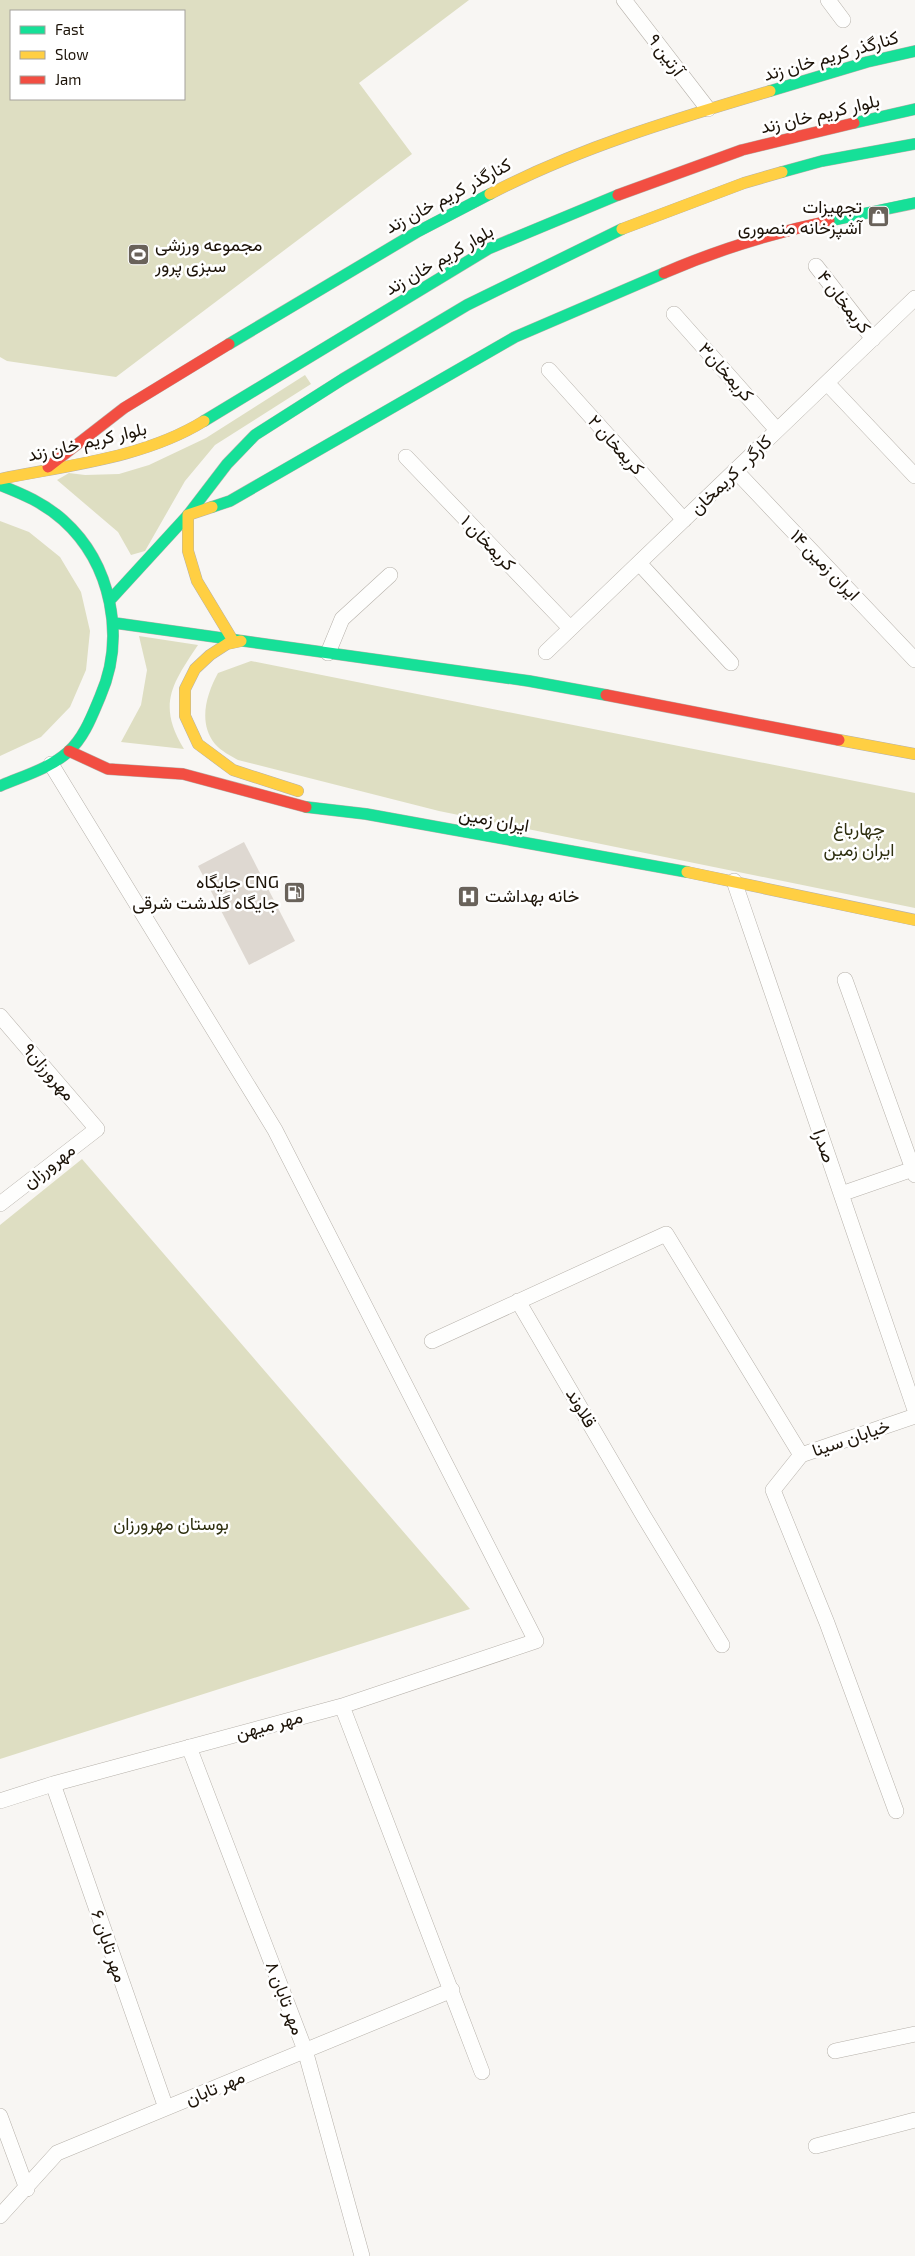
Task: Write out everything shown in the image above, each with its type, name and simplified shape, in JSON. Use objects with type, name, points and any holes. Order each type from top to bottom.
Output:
[{"type":"main road","name":"کنارگذر کریم خان زند","points":[[44,470],[124,408],[312,292],[417,232],[526,175],[585,151],[708,109],[915,50]]},
{"type":"main road","name":"بلوار کریم خان زند","points":[[0,479],[137,451],[185,432],[488,249],[557,219],[632,189],[742,150],[915,109]]},
{"type":"main road","points":[[110,599],[188,515],[226,464],[255,435],[343,379],[466,305],[601,238],[666,211],[744,183],[822,162],[915,144]]},
{"type":"main road","points":[[188,515],[230,501],[515,337],[708,254],[789,228],[915,203]]},
{"type":"main road","points":[[0,484],[28,495],[46,506],[72,529],[90,551],[102,574],[115,623],[114,658],[111,674],[102,699],[83,732],[69,751],[52,764],[0,786]]},
{"type":"main road","points":[[188,515],[188,550],[197,581],[238,640]]},
{"type":"main road","points":[[115,623],[529,681],[915,754]]},
{"type":"main road","points":[[238,640],[227,644],[210,655],[195,669],[185,689],[185,716],[198,744],[233,770],[366,814]]},
{"type":"main road","name":"ایران زمین","points":[[69,751],[108,769],[183,774],[306,807],[366,814],[400,822],[734,881],[915,920]]},
{"type":"street","name":"آرتین ۹","points":[[624,0],[708,109]]},
{"type":"street","points":[[828,0],[843,20]]},
{"type":"street","name":"کریمخان ۴","points":[[816,266],[873,339]]},
{"type":"street","name":"کارگر ـ کریمخان","points":[[546,652],[915,298]]},
{"type":"street","name":"کریمخان۳","points":[[674,314],[778,430]]},
{"type":"street","name":"کریمخان ۲","points":[[549,370],[684,520]]},
{"type":"street","points":[[827,383],[915,476]]},
{"type":"street","name":"کریمخان ۱","points":[[406,457],[570,628]]},
{"type":"street","name":"ایران زمین ۱۴","points":[[735,470],[915,660]]},
{"type":"street","points":[[639,563],[731,663]]},
{"type":"street","points":[[328,653],[342,620],[390,575]]},
{"type":"street","name":"مهر میهن","points":[[0,1801],[52,1784],[342,1706],[536,1641],[275,1130],[52,764]]},
{"type":"street","name":"صدرا","points":[[734,881],[915,1410]]},
{"type":"street","points":[[841,1194],[914,1172],[845,980]]},
{"type":"street","name":"مهرورزان۹","points":[[0,1016],[97,1129]]},
{"type":"street","name":"مهرورزان","points":[[1,1202],[97,1129]]},
{"type":"street","points":[[432,1341],[666,1234],[801,1456]]},
{"type":"street","name":"قلاوند","points":[[518,1301],[643,1515],[722,1645]]},
{"type":"street","name":"خیابان سینا","points":[[896,1811],[827,1623],[773,1490],[801,1456],[915,1416]]},
{"type":"street","points":[[342,1706],[482,2072]]},
{"type":"street","name":"مهر تابان ۸","points":[[189,1746],[305,2050],[362,2256]]},
{"type":"street","name":"مهر تابان ۶","points":[[52,1784],[166,2108]]},
{"type":"street","name":"مهر تابان","points":[[0,2216],[27,2189],[58,2153],[452,1990]]},
{"type":"street","points":[[835,2051],[915,2034]]},
{"type":"street","points":[[0,2116],[27,2189]]},
{"type":"street","points":[[816,2146],[915,2120]]},
{"type":"green space","name":"مجموعه ورزشی سبزی پرور","points":[[0,0],[469,0],[359,83],[412,154],[116,377],[7,361],[0,357]]},
{"type":"green space","points":[[305,375],[311,384],[215,445],[185,481],[145,551],[131,555],[118,532],[57,480],[69,473],[85,475],[119,474],[149,465],[206,438]]},
{"type":"green space","points":[[0,521],[29,532],[60,557],[81,592],[90,631],[86,670],[70,707],[41,737],[0,756]]},
{"type":"green space","points":[[139,636],[198,645],[175,683],[171,695],[171,720],[184,749],[121,742],[141,705],[147,670]]},
{"type":"green space","name":"چهارباغ ایران زمین","points":[[251,661],[915,793],[915,908],[439,811],[238,760],[220,749],[210,736],[205,718],[207,700],[218,673]]},
{"type":"green space","name":"بوستان مهرورزان","points":[[82,1159],[470,1609],[0,1759],[0,1225]]},
{"type":"building","points":[[244,842],[295,941],[249,965],[198,866]]},
{"type":"traffic: fast","points":[[770,91],[867,62],[915,51]]},
{"type":"traffic: fast","points":[[854,123],[915,109]]},
{"type":"traffic: fast","points":[[782,172],[822,161],[915,144]]},
{"type":"traffic: fast","points":[[229,344],[417,232],[490,194]]},
{"type":"traffic: fast","points":[[204,421],[488,249],[618,195]]},
{"type":"traffic: fast","points":[[829,221],[915,203]]},
{"type":"traffic: fast","points":[[111,599],[188,515],[227,464],[255,435],[343,379],[467,305],[622,229]]},
{"type":"traffic: fast","points":[[212,507],[230,501],[515,337],[664,273]]},
{"type":"traffic: fast","points":[[0,485],[41,504],[63,520],[80,538],[93,558],[103,580],[110,603],[113,627],[112,651],[108,674],[94,712],[79,740],[68,752],[53,763],[0,786]]},
{"type":"traffic: fast","points":[[115,623],[529,681],[606,695]]},
{"type":"traffic: fast","points":[[306,807],[366,814],[687,872]]},
{"type":"traffic: slow","points":[[490,194],[558,162],[627,136],[770,91]]},
{"type":"traffic: slow","points":[[622,229],[744,183],[782,172]]},
{"type":"traffic: slow","points":[[0,479],[105,459],[131,452],[181,434],[204,421]]},
{"type":"traffic: slow","points":[[212,507],[188,515],[188,551],[197,581],[232,639]]},
{"type":"traffic: slow","points":[[241,641],[227,644],[210,655],[195,669],[185,689],[185,716],[198,744],[233,770],[298,791]]},
{"type":"traffic: slow","points":[[839,740],[915,754]]},
{"type":"traffic: slow","points":[[687,872],[915,920]]},
{"type":"traffic: jam","points":[[618,195],[742,150],[854,123]]},
{"type":"traffic: jam","points":[[664,273],[745,243],[829,221]]},
{"type":"traffic: jam","points":[[48,467],[124,408],[229,344]]},
{"type":"traffic: jam","points":[[606,695],[839,740]]},
{"type":"traffic: jam","points":[[69,751],[108,769],[183,774],[306,807]]},
{"type":"place","name":"تجهیزات آشپزخانه منصوری","points":[[878,217]]},
{"type":"place","name":"مجموعه ورزشی سبزی پرور","points":[[139,255]]},
{"type":"place","name":"جایگاه CNG جایگاه گلدشت شرقی","points":[[295,892]]},
{"type":"place","name":"خانه بهداشت","points":[[469,896]]}]
